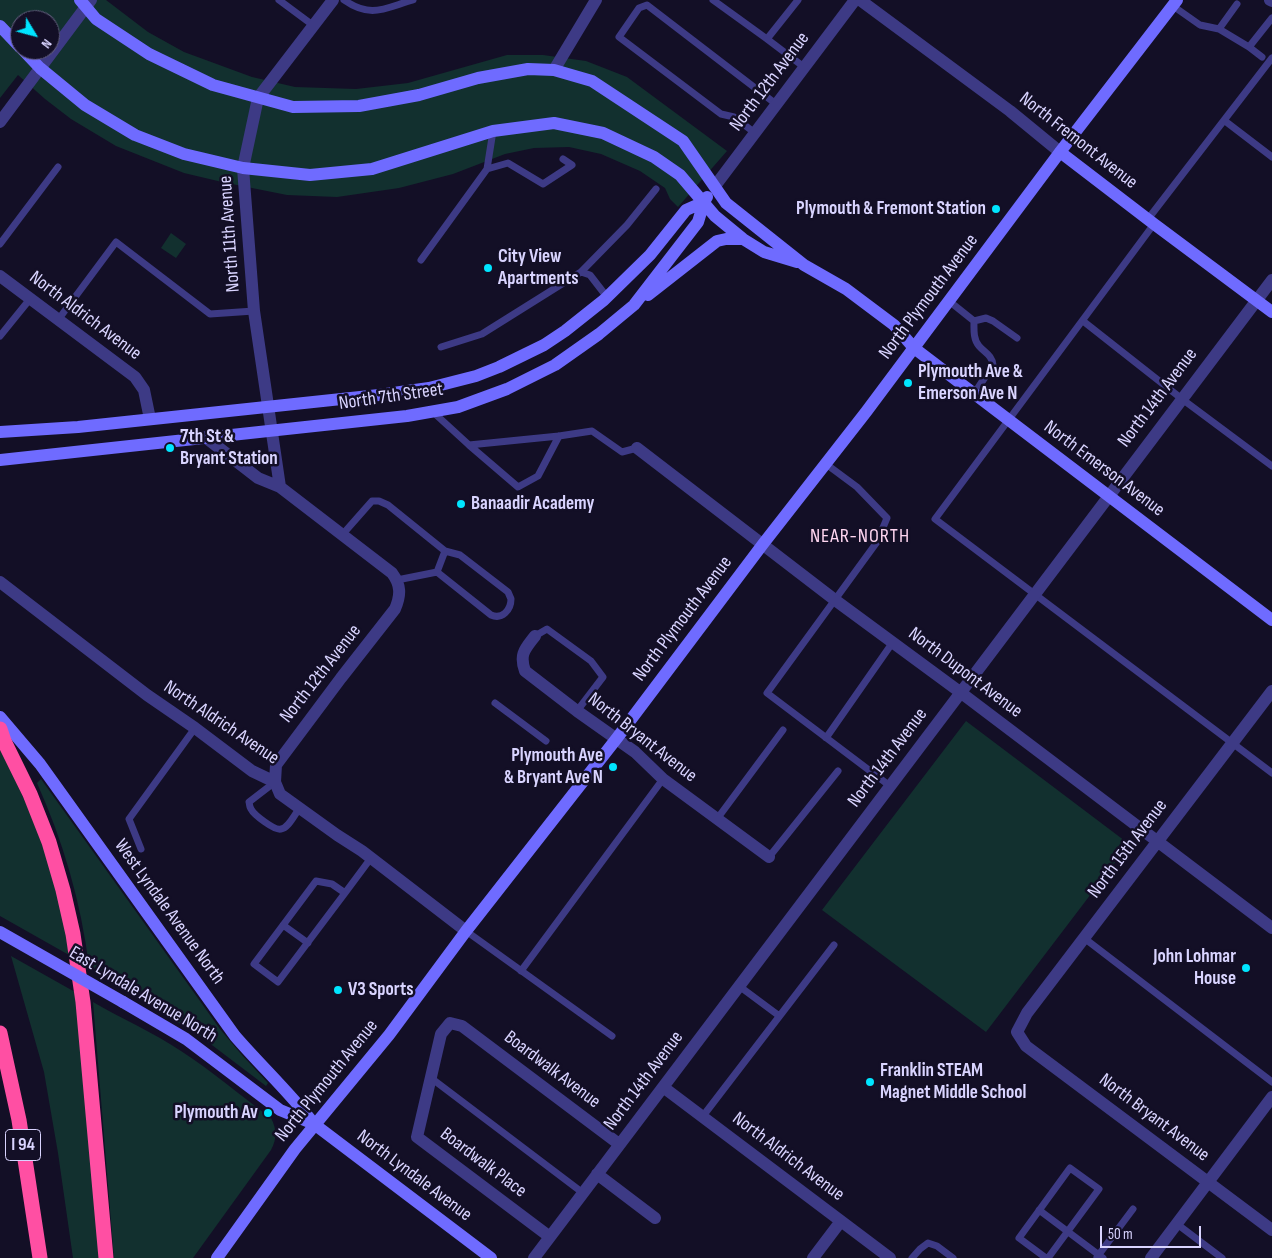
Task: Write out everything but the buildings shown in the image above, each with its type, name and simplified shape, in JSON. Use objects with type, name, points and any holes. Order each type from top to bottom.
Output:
[{"type":"highway","points":[[0,729],[30,794],[49,842],[61,882],[71,927],[83,1002],[106,1258]]},
{"type":"highway","name":"I 94","points":[[0,1033],[19,1120],[40,1258]]},
{"type":"main road","points":[[86,2],[96,20],[149,54],[213,85],[293,107],[359,106],[419,95],[478,78],[528,69],[554,70],[592,81],[683,141],[726,204],[804,264],[846,289],[894,326],[914,348]]},
{"type":"main road","name":"North Plymouth Avenue","points":[[216,1258],[314,1124],[389,1035],[466,931],[826,464],[1060,152],[1175,3]]},
{"type":"main road","points":[[0,26],[10,36]]},
{"type":"main road","points":[[32,60],[85,105],[135,135],[184,154],[243,168],[310,176],[372,169],[493,131],[554,123],[603,133],[654,157],[680,175],[715,216],[743,239],[764,252],[804,264]]},
{"type":"main road","name":"North Fremont Avenue","points":[[1060,152],[1272,312]]},
{"type":"main road","name":"North 7th Street","points":[[0,460],[407,416],[458,406],[482,399],[532,377],[578,349],[634,306],[698,222],[704,202],[715,186]]},
{"type":"main road","name":"North 7th Street","points":[[0,432],[63,428],[404,392],[476,376],[544,345],[584,316],[607,297],[650,255],[686,210],[704,202]]},
{"type":"main road","points":[[634,306],[717,241],[743,239]]},
{"type":"main road","name":"North Emerson Avenue","points":[[914,348],[1272,620]]},
{"type":"main road","name":"West Lyndale Avenue North","points":[[0,717],[40,764],[235,1036],[296,1100],[314,1124]]},
{"type":"main road","name":"East Lyndale Avenue North","points":[[0,932],[186,1039],[280,1110],[314,1124]]},
{"type":"main road","name":"North Lyndale Avenue","points":[[314,1124],[491,1258]]},
{"type":"street","name":"North 11th Avenue","points":[[271,430],[254,311],[243,168],[258,98],[333,0]]},
{"type":"street","points":[[554,70],[596,0]]},
{"type":"street","name":"North 12th Avenue","points":[[715,186],[855,0]]},
{"type":"street","name":"North Fremont Avenue","points":[[860,0],[1010,111],[1060,152]]},
{"type":"street","points":[[0,122],[86,2]]},
{"type":"street","name":"North Aldrich Avenue","points":[[0,276],[135,377],[144,390],[150,419]]},
{"type":"street","name":"North 14th Avenue","points":[[534,1258],[1272,280]]},
{"type":"street","points":[[271,430],[280,487]]},
{"type":"street","points":[[205,437],[258,478],[280,487],[392,573],[399,585]]},
{"type":"street","name":"North Dupont Avenue","points":[[637,448],[835,600],[1272,928]]},
{"type":"street","name":"North Aldrich Avenue","points":[[0,582],[147,695],[252,770],[274,782],[280,794],[371,858],[466,931]]},
{"type":"street","name":"North 12th Avenue","points":[[274,782],[276,765],[340,678],[395,609],[399,600],[399,585]]},
{"type":"street","name":"North Bryant Avenue","points":[[535,636],[524,651],[522,661],[525,671],[577,712],[635,752],[663,779],[769,857]]},
{"type":"street","name":"North 15th Avenue","points":[[1017,1032],[1027,1013],[1272,691]]},
{"type":"street","name":"Boardwalk Place","points":[[462,1026],[450,1023],[441,1034],[417,1137],[550,1237]]},
{"type":"street","name":"Boardwalk Avenue","points":[[462,1026],[619,1144]]},
{"type":"street","name":"North Bryant Avenue","points":[[1017,1032],[1026,1046],[1272,1230]]},
{"type":"street","name":"North Aldrich Avenue","points":[[663,1087],[890,1258]]},
{"type":"street","points":[[1151,1258],[1272,1097]]},
{"type":"street","points":[[597,1174],[655,1218]]},
{"type":"street","points":[[813,1258],[841,1221]]},
{"type":"lane","points":[[278,0],[314,26]]},
{"type":"lane","points":[[344,0],[353,6],[372,12],[413,0]]},
{"type":"lane","points":[[713,0],[804,67]]},
{"type":"lane","points":[[768,39],[798,0]]},
{"type":"lane","points":[[1175,3],[1200,25],[1219,29],[1262,57]]},
{"type":"lane","points":[[1219,29],[1237,4]]},
{"type":"lane","points":[[755,133],[734,118],[721,114],[619,38],[639,8],[647,5],[776,104]]},
{"type":"lane","points":[[1249,47],[1272,18]]},
{"type":"lane","points":[[1272,58],[1151,222],[1083,321],[935,519],[1272,773]]},
{"type":"lane","points":[[1225,121],[1272,157]]},
{"type":"lane","points":[[421,260],[487,169],[493,131]]},
{"type":"lane","points":[[487,169],[508,163],[543,184],[572,165],[563,159]]},
{"type":"lane","points":[[0,244],[58,167]]},
{"type":"lane","points":[[441,347],[482,334],[581,272],[627,225],[656,189]]},
{"type":"lane","points":[[58,320],[116,242],[210,314],[254,311]]},
{"type":"lane","points":[[581,272],[590,275],[607,297]]},
{"type":"lane","points":[[0,336],[30,299]]},
{"type":"lane","points":[[949,301],[974,321]]},
{"type":"lane","points":[[974,321],[986,318],[1017,338]]},
{"type":"lane","points":[[974,321],[974,333],[977,344],[992,358],[994,365],[974,394]]},
{"type":"lane","points":[[1083,321],[1272,466]]},
{"type":"lane","points":[[433,411],[518,487],[538,476],[559,436]]},
{"type":"lane","points":[[469,445],[592,431],[622,452],[637,448]]},
{"type":"lane","points":[[826,464],[857,487],[887,518],[877,542],[768,694],[890,786]]},
{"type":"lane","points":[[342,535],[372,501],[379,501],[388,505],[445,551],[460,555],[508,592],[511,599],[509,610],[503,616],[491,615],[437,572]]},
{"type":"lane","points":[[437,572],[445,551]]},
{"type":"lane","points":[[399,585],[437,572]]},
{"type":"lane","points":[[535,636],[547,629],[590,660],[603,677],[577,712]]},
{"type":"lane","points":[[826,738],[893,642]]},
{"type":"lane","points":[[495,702],[546,741]]},
{"type":"lane","points":[[141,849],[129,819],[195,728]]},
{"type":"lane","points":[[717,819],[783,730]]},
{"type":"lane","points":[[769,857],[838,771]]},
{"type":"lane","points":[[521,971],[663,779]]},
{"type":"lane","points":[[274,782],[249,802],[252,811],[275,829],[280,830],[285,828],[300,808]]},
{"type":"lane","points":[[345,893],[332,884],[316,881],[254,964],[278,982],[308,943],[371,858]]},
{"type":"lane","points":[[283,925],[308,943]]},
{"type":"lane","points":[[466,931],[612,1036]]},
{"type":"lane","points":[[1084,938],[1272,1082]]},
{"type":"lane","points":[[703,1116],[778,1015],[834,945]]},
{"type":"lane","points":[[739,986],[778,1015]]},
{"type":"lane","name":"Boardwalk Place","points":[[431,1078],[583,1193]]},
{"type":"lane","points":[[1070,1168],[1098,1188],[1068,1232],[1047,1258],[1019,1238],[1070,1168]]},
{"type":"lane","points":[[1038,1210],[1100,1257],[1133,1209]]},
{"type":"lane","points":[[1177,1224],[1222,1258]]},
{"type":"lane","points":[[912,1258],[928,1243],[937,1246],[953,1258]]},
{"type":"green space","points":[[0,0],[106,0],[148,32],[184,52],[252,77],[295,87],[356,89],[408,83],[507,55],[543,55],[586,61],[627,77],[727,151],[678,207],[670,199],[665,188],[640,171],[601,154],[569,147],[534,148],[505,154],[453,174],[399,188],[337,197],[287,195],[184,173],[116,146],[71,119],[18,75],[0,98]]},
{"type":"green space","points":[[171,233],[186,244],[176,258],[161,248]]},
{"type":"green space","points":[[966,721],[1129,844],[986,1032],[822,910]]},
{"type":"green space","points":[[0,750],[26,804],[48,860],[62,905],[69,955],[0,916]]},
{"type":"green space","points":[[41,779],[220,1029],[268,1083],[266,1086],[200,1036],[141,1000],[110,977],[89,966],[76,895],[55,827],[37,783]]},
{"type":"green space","points":[[11,956],[75,992],[102,1258],[73,1258],[44,1072]]},
{"type":"green space","points":[[93,1002],[181,1051],[271,1118],[273,1122],[276,1134],[271,1150],[193,1258],[114,1258]]},
{"type":"place","name":"Plymouth & Fremont Station","points":[[996,209]]},
{"type":"place","name":"City View Apartments","points":[[488,268]]},
{"type":"place","name":"Plymouth Ave & Emerson Ave N","points":[[908,383]]},
{"type":"place","name":"7th St & Bryant Station","points":[[170,448]]},
{"type":"place","name":"Banaadir Academy","points":[[461,504]]},
{"type":"place","name":"Plymouth Ave & Bryant Ave N","points":[[613,767]]},
{"type":"place","name":"John Lohmar House","points":[[1246,968]]},
{"type":"place","name":"V3 Sports","points":[[338,990]]},
{"type":"place","name":"Franklin STEAM Magnet Middle School","points":[[870,1082]]},
{"type":"place","name":"Plymouth Av","points":[[268,1113]]},
{"type":"district","name":"NEAR-NORTH","points":[[860,537]]}]
